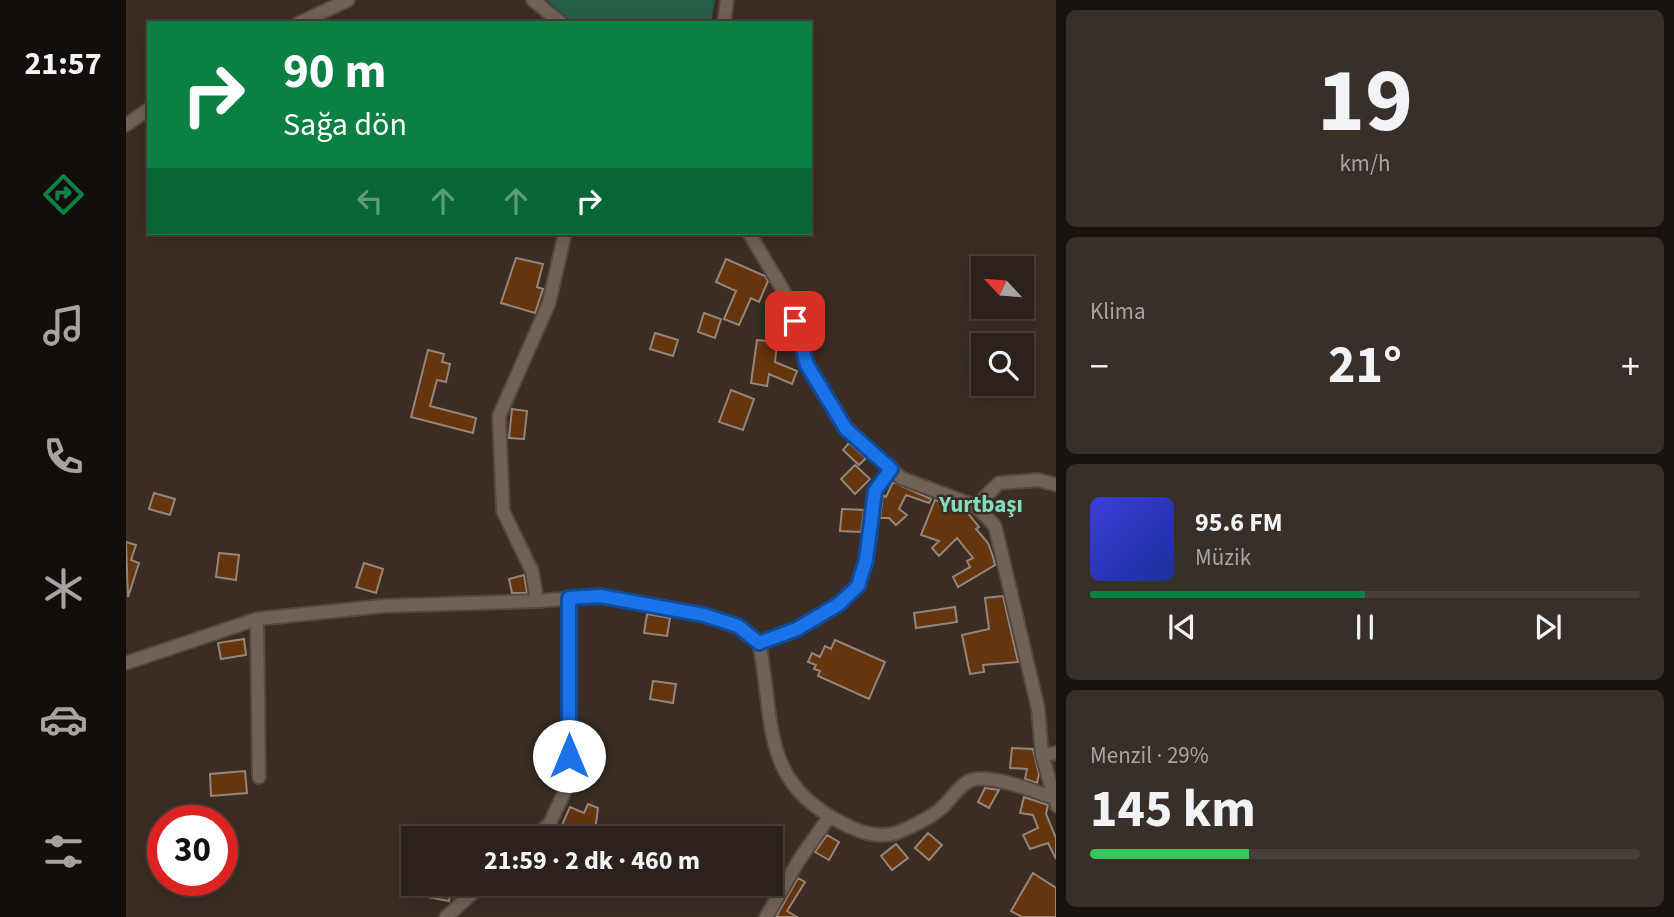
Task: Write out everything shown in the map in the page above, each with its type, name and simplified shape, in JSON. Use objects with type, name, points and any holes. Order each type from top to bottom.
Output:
[{"type":"street","points":[[305,21],[348,0]]},
{"type":"street","points":[[533,0],[559,21]]},
{"type":"street","points":[[724,21],[727,0]]},
{"type":"street","points":[[126,125],[147,110]]},
{"type":"street","points":[[537,601],[532,571],[503,511],[499,416],[549,303],[565,235]]},
{"type":"street","points":[[750,235],[789,300],[807,365],[846,429],[901,478],[976,506],[995,526],[1038,708],[1042,755],[1054,801]]},
{"type":"street","points":[[759,643],[797,629],[839,604],[858,586],[866,560],[875,491],[891,469]]},
{"type":"street","points":[[976,506],[999,484],[1038,480],[1056,485]]},
{"type":"street","points":[[126,663],[257,619],[383,606],[600,596],[704,615],[738,626],[759,643],[775,752],[791,783],[814,808],[830,817],[872,835],[894,834],[939,810],[970,781],[991,779],[1054,801]]},
{"type":"street","points":[[547,826],[569,782],[569,598]]},
{"type":"street","points":[[257,619],[258,777]]},
{"type":"street","points":[[1042,755],[1056,753]]},
{"type":"street","points":[[765,917],[799,860],[830,817]]},
{"type":"street","points":[[446,917],[470,896]]},
{"type":"green space","points":[[547,0],[715,0],[711,21],[571,21]]},
{"type":"building","points":[[516,258],[543,264],[537,287],[543,289],[535,313],[501,303]]},
{"type":"building","points":[[726,259],[765,276],[768,281],[759,302],[751,298],[739,325],[724,319],[736,291],[716,282]]},
{"type":"building","points":[[704,313],[721,319],[715,338],[698,332]]},
{"type":"building","points":[[655,333],[678,340],[673,356],[650,349]]},
{"type":"building","points":[[757,340],[777,342],[775,362],[797,371],[792,384],[769,374],[767,386],[751,383]]},
{"type":"building","points":[[428,350],[444,354],[442,362],[450,364],[446,382],[437,380],[430,406],[476,418],[473,433],[411,417]]},
{"type":"building","points":[[731,390],[754,399],[743,430],[719,422]]},
{"type":"building","points":[[512,409],[527,411],[524,439],[509,438]]},
{"type":"building","points":[[849,443],[866,458],[859,465],[843,450]]},
{"type":"building","points":[[855,465],[870,479],[855,494],[841,479]]},
{"type":"building","points":[[893,482],[931,499],[929,503],[906,495],[899,509],[907,515],[896,525],[889,518],[880,518],[883,495],[886,497]]},
{"type":"building","points":[[154,493],[175,499],[170,515],[149,509]]},
{"type":"building","points":[[935,500],[967,512],[979,527],[976,529],[988,543],[993,557],[995,565],[958,587],[953,577],[970,567],[967,561],[973,558],[957,538],[939,556],[932,548],[939,541],[921,535]]},
{"type":"building","points":[[842,509],[864,510],[861,532],[840,531]]},
{"type":"building","points":[[126,542],[136,545],[131,560],[139,563],[128,597]]},
{"type":"building","points":[[219,553],[239,555],[236,580],[216,577]]},
{"type":"building","points":[[364,563],[383,569],[376,593],[356,587]]},
{"type":"building","points":[[524,575],[527,593],[512,593],[509,579]]},
{"type":"building","points":[[1003,596],[1018,662],[983,665],[984,672],[970,674],[962,635],[989,629],[985,598]]},
{"type":"building","points":[[955,607],[957,622],[916,628],[914,613]]},
{"type":"building","points":[[647,614],[670,618],[667,636],[644,633]]},
{"type":"building","points":[[244,639],[246,655],[221,659],[218,643]]},
{"type":"building","points":[[835,640],[885,662],[869,699],[818,676],[820,671],[814,669],[816,665],[808,662],[812,653],[820,657],[825,646],[831,649]]},
{"type":"building","points":[[653,681],[676,684],[673,703],[650,699]]},
{"type":"building","points":[[1012,748],[1033,749],[1039,774],[1037,783],[1025,779],[1027,769],[1010,768]]},
{"type":"building","points":[[541,759],[560,759],[560,778],[540,777]]},
{"type":"building","points":[[245,771],[247,793],[211,796],[210,774]]},
{"type":"building","points":[[985,788],[999,790],[989,808],[978,802]]},
{"type":"building","points":[[1024,797],[1048,805],[1046,814],[1056,838],[1056,859],[1048,843],[1030,849],[1023,835],[1038,828],[1033,815],[1020,813]]},
{"type":"building","points":[[588,804],[598,808],[596,826],[561,826],[570,807],[584,813]]},
{"type":"building","points":[[928,833],[942,845],[929,860],[915,848]]},
{"type":"building","points":[[827,835],[839,842],[829,860],[815,852]]},
{"type":"building","points":[[896,844],[908,858],[892,870],[881,856]]},
{"type":"building","points":[[1033,873],[1056,888],[1056,917],[1022,917],[1011,911]]},
{"type":"building","points":[[798,878],[805,882],[787,911],[797,917],[776,917]]},
{"type":"building","points":[[427,896],[450,896],[449,901]]},
{"type":"district","name":"Yurtbaşı","points":[[981,504]]},
{"type":"route","points":[[569,756],[569,598],[600,596],[704,615],[738,626],[759,643],[797,629],[839,604],[858,586],[866,560],[875,491],[891,469],[846,429],[807,365],[795,321]]}]
